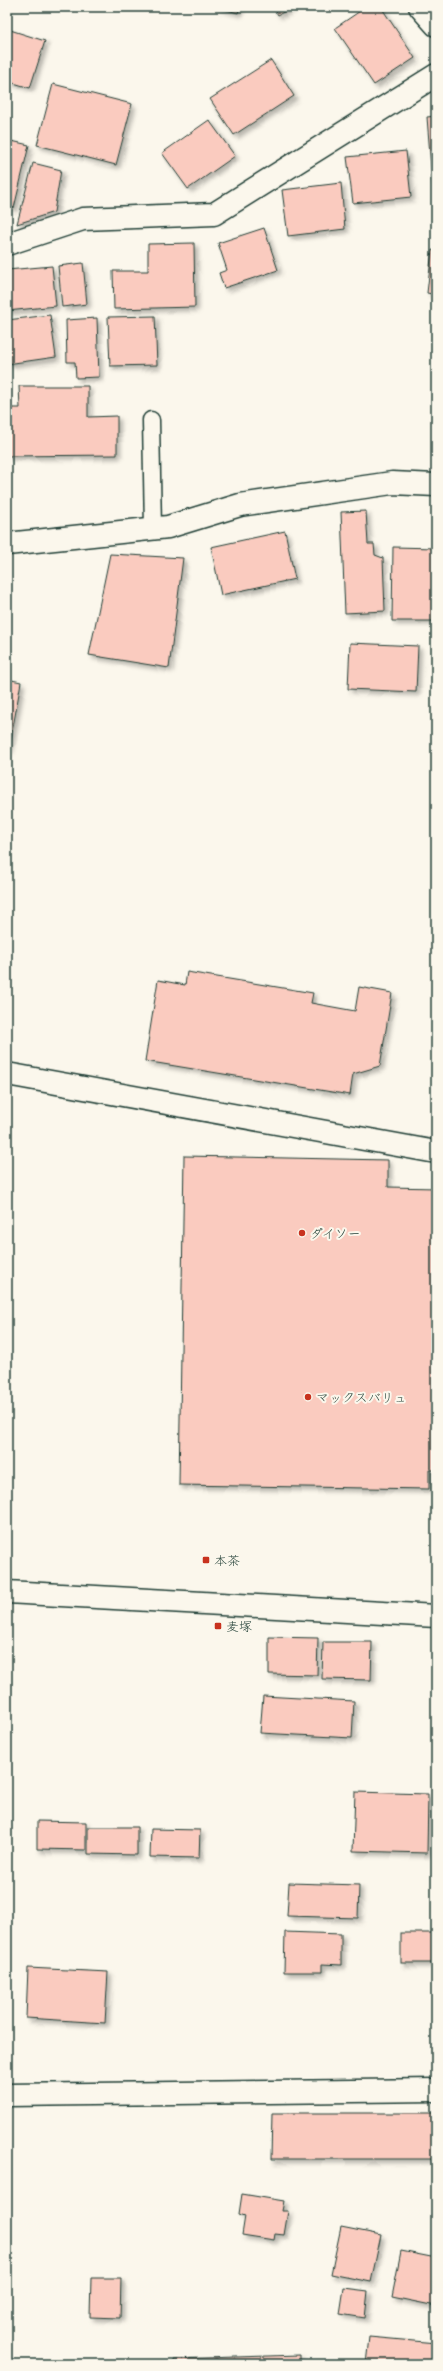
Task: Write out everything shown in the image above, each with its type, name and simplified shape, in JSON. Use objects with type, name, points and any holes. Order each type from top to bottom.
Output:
[{"type":"street","points":[[420,7],[436,25]]},
{"type":"street","points":[[7,244],[83,219],[214,214],[436,75]]},
{"type":"street","points":[[7,544],[168,527],[240,505],[392,483],[436,485]]},
{"type":"street","points":[[7,1074],[436,1152]]},
{"type":"street","points":[[7,1592],[436,1616]]},
{"type":"street","points":[[7,2095],[436,2090]]},
{"type":"lane","points":[[151,420],[153,529]]},
{"type":"building","points":[[216,7],[240,7],[238,13]]},
{"type":"building","points":[[273,7],[293,7],[278,15]]},
{"type":"building","points":[[366,7],[381,7],[415,58],[374,85],[335,28]]},
{"type":"building","points":[[7,29],[45,41],[30,88],[7,81]]},
{"type":"building","points":[[271,60],[294,96],[234,135],[210,99]]},
{"type":"building","points":[[53,84],[132,104],[116,165],[37,145]]},
{"type":"building","points":[[436,116],[436,193],[433,193],[427,117]]},
{"type":"building","points":[[209,120],[235,156],[188,189],[162,153]]},
{"type":"building","points":[[7,140],[29,145],[14,208],[7,206]]},
{"type":"building","points":[[406,151],[411,197],[353,203],[347,157]]},
{"type":"building","points":[[33,163],[61,170],[54,212],[17,224]]},
{"type":"building","points":[[341,183],[345,229],[288,236],[282,190]]},
{"type":"building","points":[[264,228],[278,270],[224,288],[219,273],[227,270],[218,243]]},
{"type":"building","points":[[194,243],[195,307],[114,309],[113,271],[148,271],[148,244]]},
{"type":"building","points":[[432,250],[436,251],[436,295],[427,293]]},
{"type":"building","points":[[83,263],[87,304],[62,307],[58,266]]},
{"type":"building","points":[[52,266],[56,306],[7,311],[7,270]]},
{"type":"building","points":[[50,315],[56,357],[7,364],[7,320]]},
{"type":"building","points":[[155,316],[157,365],[110,366],[108,317]]},
{"type":"building","points":[[97,318],[99,377],[76,378],[75,362],[67,362],[66,320]]},
{"type":"building","points":[[19,386],[88,386],[88,417],[117,416],[117,455],[7,456],[7,408],[20,408]]},
{"type":"building","points":[[366,511],[368,544],[374,544],[375,555],[383,558],[385,611],[345,613],[341,512]]},
{"type":"building","points":[[285,531],[295,579],[221,595],[211,547]]},
{"type":"building","points":[[393,547],[436,548],[436,621],[392,621]]},
{"type":"building","points":[[110,554],[183,558],[169,668],[89,655]]},
{"type":"building","points":[[350,643],[418,646],[416,692],[348,689]]},
{"type":"building","points":[[7,679],[21,682],[9,750],[7,749]]},
{"type":"building","points":[[187,972],[313,993],[311,1003],[355,1011],[359,987],[392,993],[380,1066],[353,1074],[350,1095],[145,1061],[158,980],[185,985]]},
{"type":"building","points":[[184,1156],[388,1160],[388,1187],[436,1188],[436,1470],[429,1470],[429,1489],[179,1485]]},
{"type":"building","points":[[269,1637],[318,1638],[317,1675],[269,1674]]},
{"type":"building","points":[[323,1642],[372,1642],[371,1680],[322,1679]]},
{"type":"building","points":[[263,1696],[354,1701],[352,1738],[260,1733]]},
{"type":"building","points":[[355,1792],[428,1794],[427,1853],[353,1851]]},
{"type":"building","points":[[37,1821],[86,1822],[86,1850],[37,1849]]},
{"type":"building","points":[[88,1827],[137,1827],[137,1855],[88,1854]]},
{"type":"building","points":[[151,1829],[200,1830],[199,1858],[150,1857]]},
{"type":"building","points":[[289,1883],[359,1885],[358,1918],[287,1916]]},
{"type":"building","points":[[285,1932],[341,1934],[341,1965],[322,1964],[322,1972],[284,1972]]},
{"type":"building","points":[[401,1933],[436,1933],[436,1963],[401,1963]]},
{"type":"building","points":[[28,1968],[108,1972],[105,2023],[26,2018]]},
{"type":"building","points":[[272,2113],[436,2113],[436,2159],[271,2159]]},
{"type":"building","points":[[242,2194],[284,2201],[282,2211],[288,2211],[284,2235],[275,2234],[274,2240],[242,2235],[245,2216],[239,2214]]},
{"type":"building","points":[[341,2227],[381,2235],[371,2282],[331,2274]]},
{"type":"building","points":[[401,2251],[436,2258],[436,2306],[392,2297]]},
{"type":"building","points":[[91,2278],[121,2278],[120,2318],[90,2317]]},
{"type":"building","points":[[344,2288],[368,2291],[365,2318],[340,2314]]},
{"type":"building","points":[[369,2337],[436,2343],[436,2364],[366,2364]]},
{"type":"building","points":[[300,2355],[300,2364],[174,2364],[173,2359]]},
{"type":"place","name":"ダイソー","points":[[302,1233]]},
{"type":"place","name":"マックスバリュ","points":[[308,1397]]},
{"type":"place","name":"本茶","points":[[206,1560]]},
{"type":"place","name":"麦塚","points":[[218,1626]]}]
